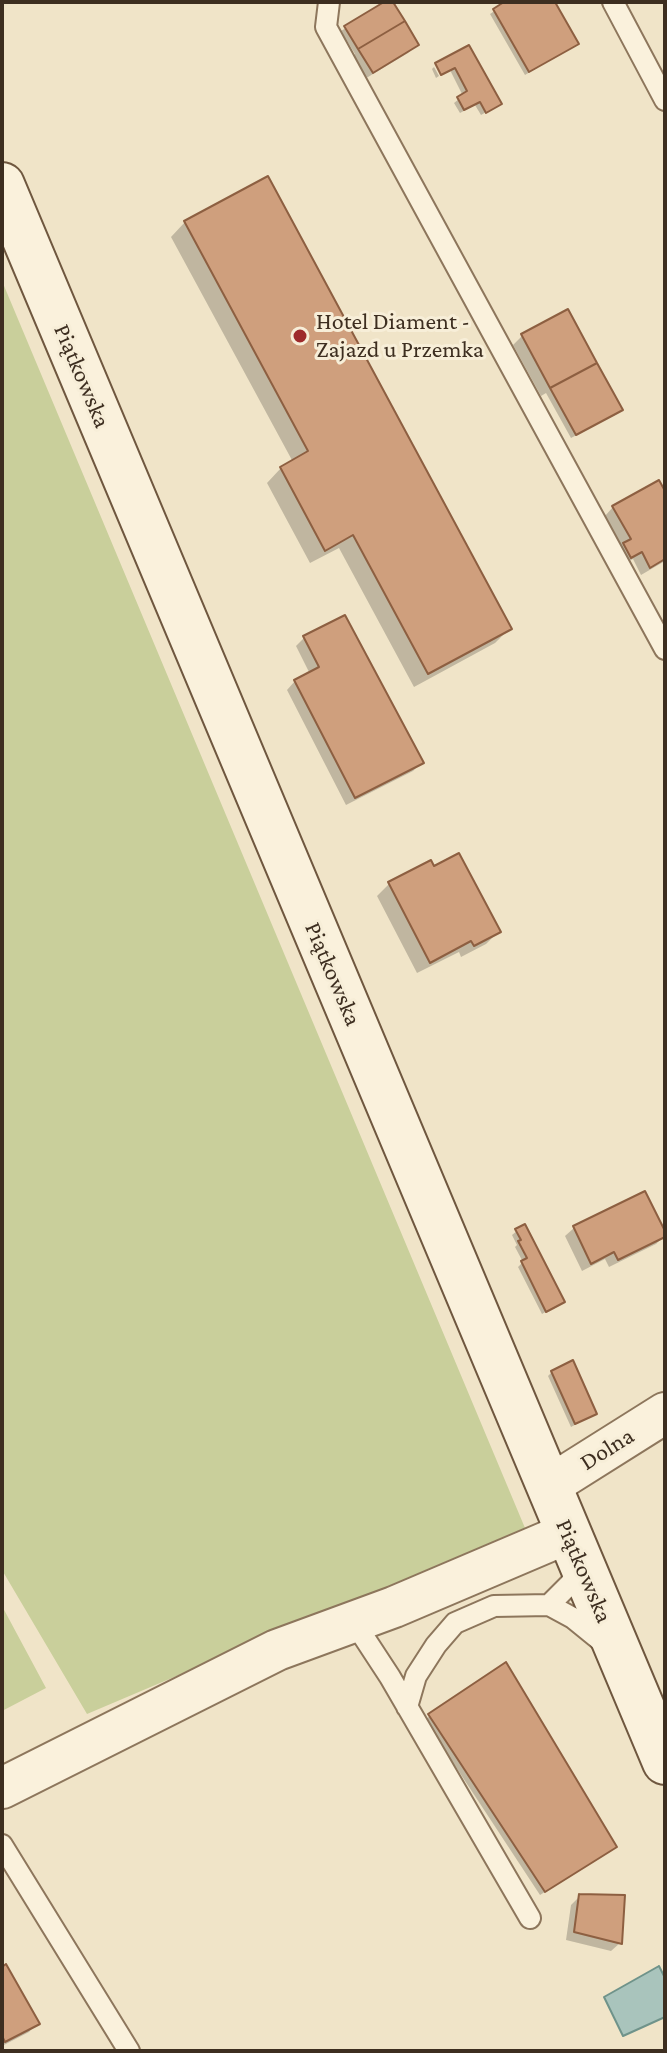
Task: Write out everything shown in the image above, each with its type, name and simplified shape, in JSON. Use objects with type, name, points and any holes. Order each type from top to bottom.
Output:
[{"type":"main road","name":"Piątkowska","points":[[2,185],[665,1762]]},
{"type":"street","name":"Dolna","points":[[549,1486],[665,1413]]},
{"type":"street","points":[[5,1781],[277,1650],[394,1607],[575,1549]]},
{"type":"lane","points":[[329,2],[326,27],[665,649]]},
{"type":"lane","points":[[613,2],[665,100]]},
{"type":"lane","points":[[549,1605],[570,1584],[575,1549]]},
{"type":"lane","points":[[407,1707],[416,1676],[436,1645],[455,1623],[494,1606],[549,1605],[573,1618],[620,1656]]},
{"type":"lane","points":[[354,1622],[530,1918]]},
{"type":"lane","points":[[2,1845],[129,2051]]},
{"type":"green space","points":[[2,281],[525,1528],[87,1714],[2,1570]]},
{"type":"green space","points":[[2,1606],[46,1688],[2,1711]]},
{"type":"water","points":[[659,1966],[665,1978],[665,2017],[623,2036],[604,1997]]},
{"type":"building","points":[[384,2],[393,2],[405,21],[358,49],[344,26]]},
{"type":"building","points":[[504,2],[555,2],[579,44],[529,72],[493,9]]},
{"type":"building","points":[[405,21],[419,45],[373,73],[358,49]]},
{"type":"building","points":[[469,45],[502,104],[486,113],[480,102],[464,110],[457,97],[467,91],[455,68],[441,75],[435,63]]},
{"type":"building","name":"Hotel Diament - Zajazd u Przemka","points":[[268,176],[512,629],[428,674],[353,535],[325,551],[280,467],[308,451],[184,221]]},
{"type":"building","points":[[568,309],[597,363],[550,388],[521,334]]},
{"type":"building","points":[[597,363],[623,410],[576,435],[550,388]]},
{"type":"building","points":[[659,480],[665,491],[665,559],[650,568],[642,552],[631,558],[623,543],[631,539],[612,506]]},
{"type":"building","points":[[345,615],[424,763],[355,798],[294,680],[319,667],[303,636]]},
{"type":"building","points":[[459,853],[501,932],[474,946],[471,941],[430,963],[388,882],[431,860],[434,866]]},
{"type":"building","points":[[645,1191],[665,1237],[618,1260],[614,1252],[591,1264],[573,1226]]},
{"type":"building","points":[[525,1224],[565,1302],[546,1312],[521,1261],[527,1258],[515,1229]]},
{"type":"building","points":[[573,1360],[597,1414],[575,1424],[551,1371]]},
{"type":"building","points":[[506,1662],[617,1847],[545,1892],[428,1714]]},
{"type":"building","points":[[579,1894],[625,1895],[622,1944],[574,1932]]},
{"type":"building","points":[[6,1964],[40,2024],[5,2042],[2,2036],[2,1967]]},
{"type":"place","name":"Hotel Diament - Zajazd u Przemka","points":[[300,336]]}]
